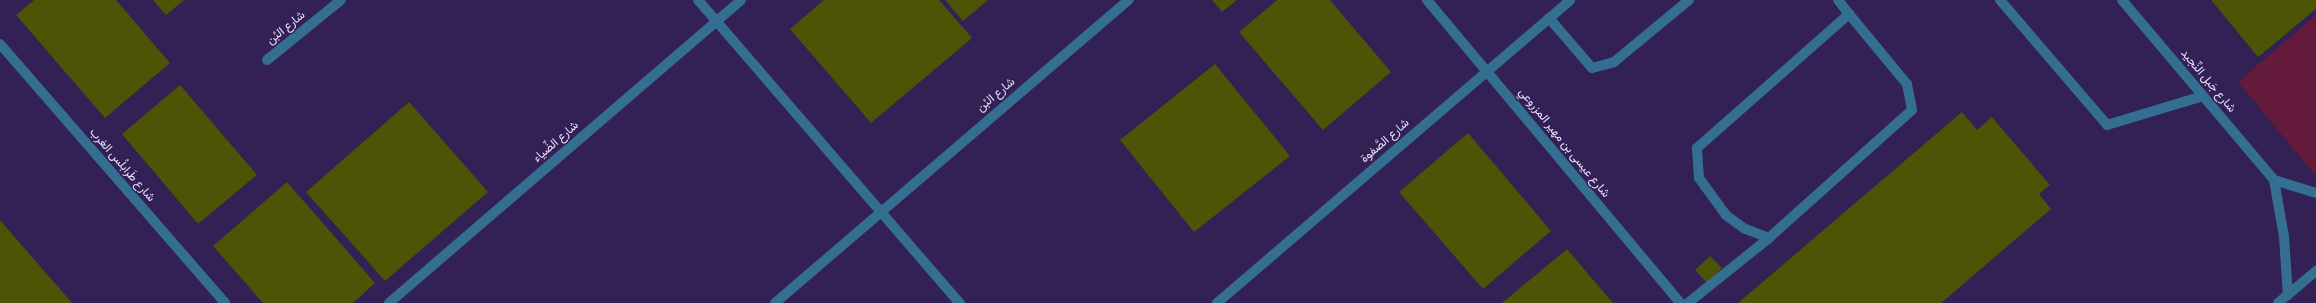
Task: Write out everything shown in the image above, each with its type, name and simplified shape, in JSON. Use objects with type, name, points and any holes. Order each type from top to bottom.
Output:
[{"type":"street","name":"شارع البُن","points":[[267,60],[341,0]]},
{"type":"street","points":[[698,0],[960,303]]},
{"type":"street","name":"شارع الضِّياء","points":[[389,303],[741,0]]},
{"type":"street","name":"شارع البُن","points":[[775,303],[880,210],[1129,0]]},
{"type":"street","name":"شارع عيسى بن مهير المزروعي","points":[[1427,0],[1488,70],[1680,303]]},
{"type":"street","name":"شارع الصَّفوة","points":[[1217,303],[1570,0]]},
{"type":"street","points":[[1549,18],[1592,68],[1614,62],[1689,0]]},
{"type":"street","points":[[1688,303],[1769,238],[1912,110],[1907,84],[1838,0]]},
{"type":"street","points":[[2000,0],[2107,125],[2203,96]]},
{"type":"street","name":"شارع جَبل النِّجيد","points":[[2122,0],[2274,180]]},
{"type":"street","points":[[1769,238],[1745,229],[1726,215],[1699,178],[1698,148],[1849,14]]},
{"type":"street","name":"شارع طَرابلُس الغرب","points":[[0,44],[225,303]]},
{"type":"street","points":[[2288,295],[2284,237],[2274,180],[2316,193]]},
{"type":"street","points":[[2278,303],[2316,271]]},
{"type":"shaded area","points":[[2316,15],[2316,176],[2238,82]]},
{"type":"building","points":[[34,0],[116,0],[170,63],[105,118],[16,15]]},
{"type":"building","points":[[153,0],[184,0],[166,15]]},
{"type":"building","points":[[824,0],[939,0],[972,38],[871,123],[790,29]]},
{"type":"building","points":[[945,0],[988,0],[963,21]]},
{"type":"building","points":[[1212,0],[1237,0],[1222,12]]},
{"type":"building","points":[[1277,0],[1330,0],[1391,72],[1323,130],[1239,32]]},
{"type":"building","points":[[2211,0],[2316,0],[2316,9],[2258,57]]},
{"type":"building","points":[[1215,64],[1290,156],[1194,232],[1120,140]]},
{"type":"building","points":[[180,85],[257,175],[198,224],[122,134]]},
{"type":"building","points":[[409,102],[488,192],[385,281],[306,192]]},
{"type":"building","points":[[1962,112],[1977,130],[1992,117],[2050,185],[2039,194],[2051,209],[1941,303],[1738,303]]},
{"type":"building","points":[[1468,133],[1551,231],[1483,289],[1399,192]]},
{"type":"building","points":[[287,182],[375,283],[353,303],[263,303],[213,246]]},
{"type":"building","points":[[0,220],[72,303],[0,303]]},
{"type":"building","points":[[1567,249],[1613,303],[1502,303]]},
{"type":"building","points":[[1710,256],[1722,268],[1707,283],[1695,270]]}]
